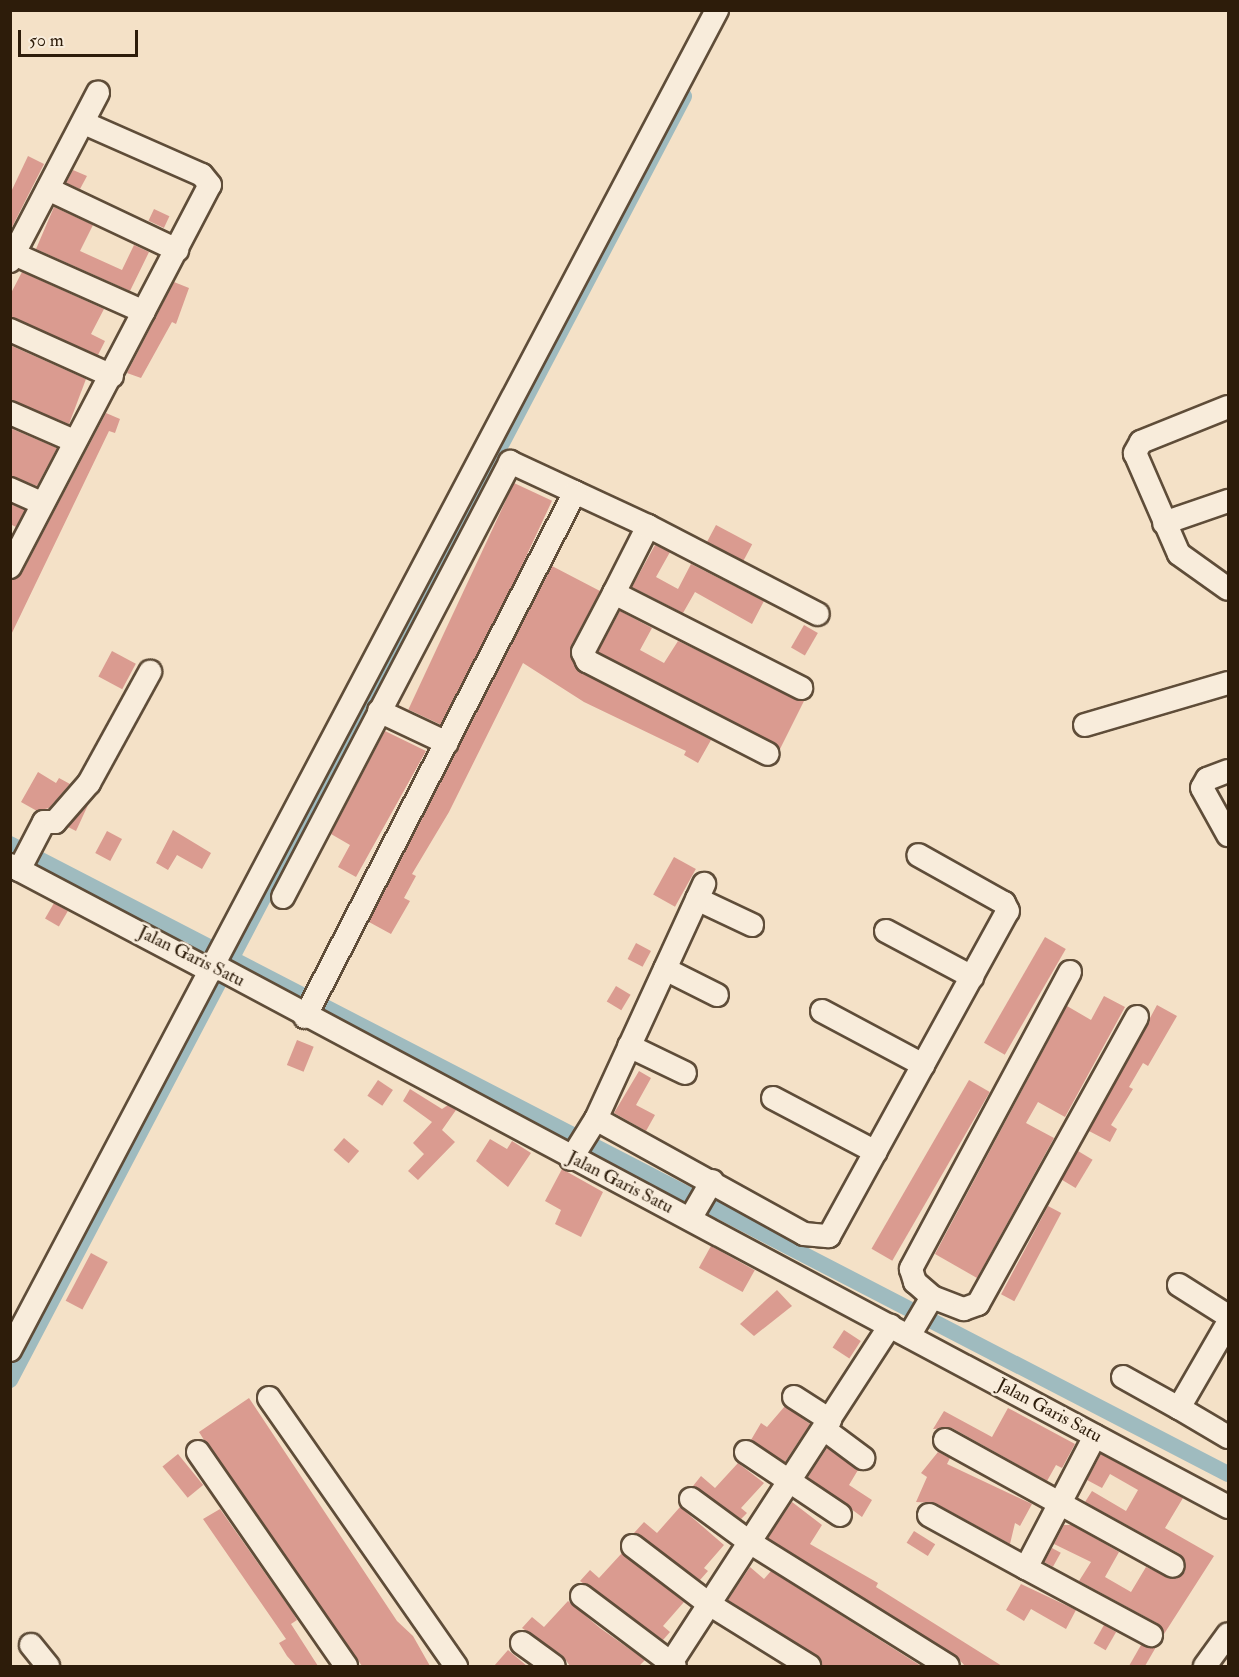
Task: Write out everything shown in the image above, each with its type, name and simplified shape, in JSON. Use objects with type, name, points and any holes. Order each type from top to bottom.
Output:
[{"type":"street","points":[[11,1346],[220,969],[227,938],[282,842],[717,10]]},
{"type":"street","points":[[98,93],[12,257],[144,312]]},
{"type":"street","points":[[10,567],[207,193],[208,181],[84,123]]},
{"type":"street","points":[[48,189],[177,250]]},
{"type":"street","points":[[10,330],[112,376]]},
{"type":"street","points":[[1228,407],[1137,447],[1136,459],[1164,523],[1185,560],[1228,589]]},
{"type":"street","points":[[10,413],[75,441]]},
{"type":"street","points":[[283,897],[507,465],[521,464],[574,492],[648,526],[818,614]]},
{"type":"street","points":[[10,489],[42,503]]},
{"type":"street","points":[[307,1013],[574,492]]},
{"type":"street","points":[[1164,523],[1228,501]]},
{"type":"street","points":[[648,526],[583,652],[586,661],[768,754]]},
{"type":"street","points":[[614,593],[801,688]]},
{"type":"street","points":[[15,867],[45,822],[55,822],[89,783],[150,672]]},
{"type":"street","points":[[1085,725],[1226,687]]},
{"type":"street","points":[[379,711],[447,743]]},
{"type":"street","points":[[1228,771],[1207,779],[1202,788],[1228,834]]},
{"type":"street","points":[[593,1123],[804,1234],[822,1238],[836,1229],[1008,908],[918,855]]},
{"type":"street","name":"Jalan Garis Satu","points":[[15,867],[307,1013],[573,1155],[692,1215],[1095,1436],[1227,1503]]},
{"type":"street","points":[[573,1155],[593,1123],[700,892],[752,925]]},
{"type":"street","points":[[886,931],[972,977]]},
{"type":"street","points":[[665,969],[717,995]]},
{"type":"street","points":[[1070,972],[911,1269],[915,1282],[929,1302],[964,1309],[978,1304],[1137,1017]]},
{"type":"street","points":[[822,1011],[923,1065]]},
{"type":"street","points":[[629,1046],[685,1072]]},
{"type":"street","points":[[773,1098],[876,1152]]},
{"type":"street","points":[[692,1215],[710,1185]]},
{"type":"street","points":[[1179,1285],[1228,1316]]},
{"type":"street","points":[[582,1596],[671,1666],[827,1424],[929,1302]]},
{"type":"street","points":[[1179,1408],[1228,1323]]},
{"type":"street","points":[[1123,1377],[1228,1437]]},
{"type":"street","points":[[794,1397],[863,1458]]},
{"type":"street","points":[[268,1398],[456,1666]]},
{"type":"street","points":[[1026,1568],[1095,1436]]},
{"type":"street","points":[[945,1440],[1059,1507],[1173,1566]]},
{"type":"street","points":[[198,1452],[346,1666]]},
{"type":"street","points":[[746,1452],[840,1515]]},
{"type":"street","points":[[691,1499],[751,1543],[948,1666]]},
{"type":"street","points":[[929,1515],[1151,1635]]},
{"type":"street","points":[[633,1546],[709,1604],[809,1666]]},
{"type":"street","points":[[1205,1666],[1228,1634]]},
{"type":"street","points":[[522,1643],[554,1666]]},
{"type":"street","points":[[31,1645],[48,1666]]},
{"type":"building","points":[[28,156],[44,164],[10,231],[10,194]]},
{"type":"building","points":[[73,170],[87,176],[80,189],[66,183]]},
{"type":"building","points":[[54,207],[93,225],[80,251],[122,270],[134,245],[149,252],[130,291],[36,249]]},
{"type":"building","points":[[154,209],[169,216],[164,228],[149,221]]},
{"type":"building","points":[[22,272],[104,309],[91,334],[105,341],[98,355],[10,317],[10,295]]},
{"type":"building","points":[[174,282],[189,288],[176,324],[172,322],[141,378],[127,373]]},
{"type":"building","points":[[12,346],[86,379],[69,424],[10,400]]},
{"type":"building","points":[[106,413],[120,419],[115,433],[109,431],[10,637],[10,580],[22,573]]},
{"type":"building","points":[[10,428],[57,448],[37,486],[10,476]]},
{"type":"building","points":[[514,483],[552,501],[446,727],[408,710]]},
{"type":"building","points":[[10,504],[25,510],[16,527],[10,524]]},
{"type":"building","points":[[716,525],[752,544],[743,561],[707,542]]},
{"type":"building","points":[[655,545],[670,552],[656,577],[678,589],[691,564],[764,601],[752,624],[695,592],[683,613],[632,587]]},
{"type":"building","points":[[552,566],[600,591],[571,646],[575,667],[711,740],[698,763],[684,755],[686,751],[584,702],[523,663],[449,812],[412,874],[416,876],[404,898],[410,901],[391,934],[369,922]]},
{"type":"building","points":[[620,611],[652,628],[640,650],[664,663],[678,641],[804,701],[780,749],[598,652]]},
{"type":"building","points":[[804,625],[818,633],[805,656],[791,648]]},
{"type":"building","points":[[112,651],[136,664],[122,689],[98,677]]},
{"type":"building","points":[[385,731],[426,751],[356,877],[338,867],[350,845],[331,834]]},
{"type":"building","points":[[38,772],[56,783],[59,778],[70,784],[49,808],[37,811],[21,802]]},
{"type":"building","points":[[88,805],[76,831],[68,827]]},
{"type":"building","points":[[173,830],[211,853],[202,869],[177,855],[168,870],[156,863]]},
{"type":"building","points":[[107,831],[122,839],[110,861],[95,853]]},
{"type":"building","points":[[674,857],[696,869],[675,907],[653,895]]},
{"type":"building","points":[[54,903],[68,911],[59,927],[45,919]]},
{"type":"building","points":[[1045,937],[1066,949],[1005,1055],[984,1043]]},
{"type":"building","points":[[636,943],[651,951],[643,967],[628,959]]},
{"type":"building","points":[[616,986],[631,995],[621,1010],[607,1001]]},
{"type":"building","points":[[1104,996],[1125,1007],[1065,1117],[1038,1102],[1026,1123],[1054,1138],[977,1278],[935,1254],[1067,1006],[1091,1020]]},
{"type":"building","points":[[1157,1005],[1177,1016],[1148,1066],[1143,1063],[1129,1087],[1133,1089],[1111,1125],[1117,1129],[1110,1142],[1089,1131]]},
{"type":"building","points":[[297,1040],[314,1047],[304,1072],[287,1065]]},
{"type":"building","points":[[639,1071],[651,1078],[636,1105],[655,1115],[646,1131],[614,1113]]},
{"type":"building","points":[[378,1080],[393,1090],[382,1106],[367,1096]]},
{"type":"building","points":[[969,1080],[990,1092],[892,1261],[872,1249]]},
{"type":"building","points":[[410,1089],[442,1109],[448,1105],[456,1110],[442,1130],[455,1142],[418,1180],[408,1171],[424,1154],[413,1143],[432,1122],[403,1101]]},
{"type":"building","points":[[344,1138],[359,1151],[349,1163],[334,1150]]},
{"type":"building","points":[[490,1139],[507,1149],[512,1141],[531,1153],[508,1187],[476,1161]]},
{"type":"building","points":[[1078,1151],[1093,1160],[1076,1188],[1061,1179]]},
{"type":"building","points":[[562,1169],[603,1192],[581,1237],[555,1224],[561,1210],[545,1201]]},
{"type":"building","points":[[1048,1206],[1061,1213],[1014,1301],[1001,1294]]},
{"type":"building","points":[[711,1246],[755,1270],[743,1292],[699,1268]]},
{"type":"building","points":[[91,1253],[108,1262],[82,1310],[66,1301]]},
{"type":"building","points":[[777,1290],[792,1306],[754,1336],[740,1324]]},
{"type":"building","points":[[844,1330],[861,1341],[849,1359],[833,1348]]},
{"type":"building","points":[[249,1398],[397,1621],[413,1636],[430,1666],[362,1666],[204,1440],[199,1432]]},
{"type":"building","points":[[785,1406],[810,1424],[785,1462],[751,1440],[761,1423],[767,1427]]},
{"type":"building","points":[[1008,1408],[1075,1444],[1062,1468],[1056,1465],[1047,1481],[952,1428],[933,1429],[944,1411],[992,1437]]},
{"type":"building","points":[[827,1448],[858,1470],[849,1485],[872,1500],[862,1517],[808,1477]]},
{"type":"building","points":[[938,1452],[950,1458],[947,1464],[1032,1504],[1020,1526],[1015,1523],[1010,1544],[935,1503],[916,1502],[927,1477],[921,1473]]},
{"type":"building","points":[[178,1454],[203,1485],[188,1498],[162,1467]]},
{"type":"building","points":[[1101,1454],[1183,1498],[1165,1528],[1214,1556],[1164,1634],[1157,1623],[1079,1581],[1091,1562],[1054,1544],[1064,1525],[1072,1525],[1119,1552],[1105,1577],[1131,1592],[1146,1567],[1173,1579],[1185,1572],[1180,1554],[1085,1502],[1092,1491],[1126,1511],[1138,1490],[1110,1474],[1102,1488],[1087,1480]]},
{"type":"building","points":[[738,1463],[764,1483],[741,1508],[747,1513],[741,1519],[693,1486],[701,1476],[715,1488]]},
{"type":"building","points":[[792,1502],[822,1525],[810,1544],[878,1583],[876,1587],[1002,1666],[965,1666],[955,1655],[768,1538]]},
{"type":"building","points":[[680,1507],[724,1545],[704,1568],[708,1571],[700,1580],[634,1533],[644,1522],[657,1533]]},
{"type":"building","points":[[220,1509],[293,1613],[297,1620],[291,1624],[318,1666],[296,1666],[287,1656],[279,1643],[286,1639],[203,1519]]},
{"type":"building","points":[[914,1531],[935,1544],[928,1556],[907,1543]]},
{"type":"building","points":[[1052,1548],[1061,1553],[1053,1567],[1044,1562]]},
{"type":"building","points":[[622,1553],[684,1602],[663,1626],[670,1632],[663,1640],[580,1581],[590,1570],[599,1578]]},
{"type":"building","points":[[750,1567],[764,1579],[771,1571],[921,1666],[822,1666],[816,1655],[728,1600]]},
{"type":"building","points":[[1021,1584],[1076,1610],[1066,1629],[1031,1609],[1024,1621],[1006,1610]]},
{"type":"building","points":[[568,1601],[600,1628],[645,1660],[639,1666],[570,1666],[562,1655],[522,1628],[532,1617],[544,1627]]},
{"type":"building","points":[[1104,1625],[1116,1632],[1106,1650],[1094,1643]]},
{"type":"building","points":[[1141,1645],[1156,1647],[1145,1666],[1129,1666]]},
{"type":"building","points":[[508,1650],[527,1666],[494,1666]]},
{"type":"waterway","points":[[10,1380],[684,96]]},
{"type":"waterway","points":[[10,844],[1228,1474]]}]
